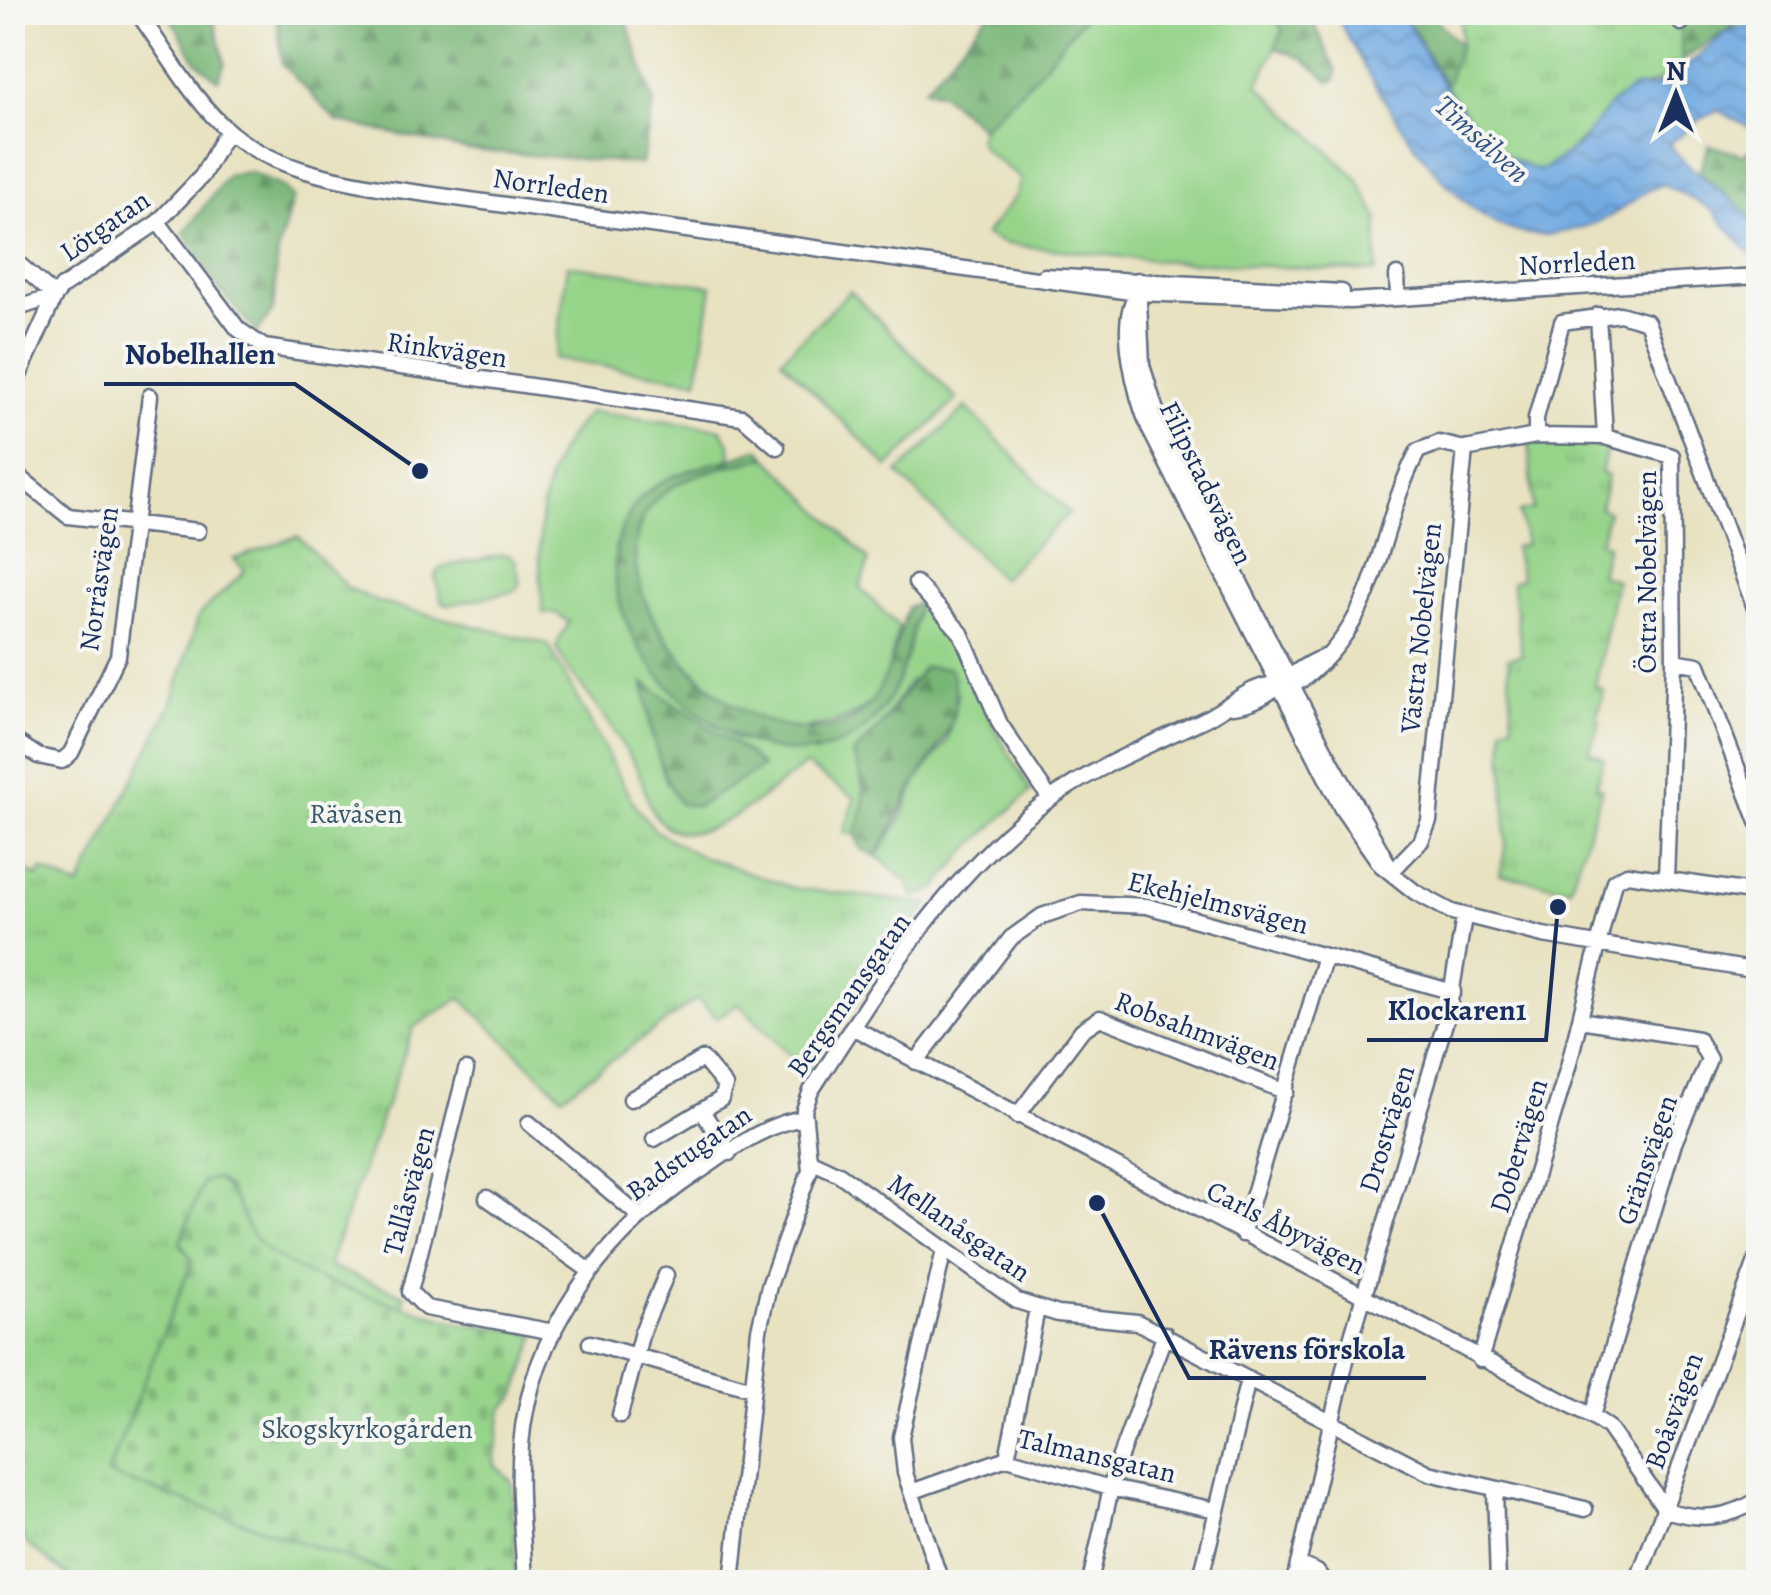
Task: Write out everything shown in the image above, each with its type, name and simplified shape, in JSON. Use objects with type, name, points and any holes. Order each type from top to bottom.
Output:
[{"type":"street","name":"Norrleden","points":[[137,12],[201,100],[233,134],[298,169],[370,186],[1026,276],[1350,301],[1758,276]]},
{"type":"street","name":"Lötgatan","points":[[12,310],[55,296],[64,285],[158,222],[212,163],[232,150],[233,134]]},
{"type":"street","name":"Rinkvägen","points":[[158,222],[238,329],[264,347],[742,417],[776,447]]},
{"type":"street","points":[[12,258],[55,296],[12,391]]},
{"type":"street","points":[[1397,275],[1398,296]]},
{"type":"street","name":"Filipstadsvägen","points":[[1138,286],[1142,365],[1152,404],[1284,681],[1392,871],[1428,901],[1464,918],[1758,971]]},
{"type":"street","points":[[1465,449],[1536,436],[1605,437],[1598,315]]},
{"type":"street","points":[[1536,436],[1557,330],[1570,317],[1635,316],[1647,322],[1758,616]]},
{"type":"street","name":"Norråsvägen","points":[[12,739],[51,762],[62,761],[71,753],[118,656],[150,396]]},
{"type":"street","name":"Östra Nobelvägen","points":[[1605,437],[1672,456],[1674,661],[1666,879]]},
{"type":"street","name":"Bergsmansgatan","points":[[732,1582],[763,1306],[811,1161],[805,1118],[807,1098],[852,1027],[974,866],[1050,799],[1138,750],[1232,706],[1258,686],[1302,680],[1328,656],[1357,622],[1418,451],[1438,443],[1465,449]]},
{"type":"street","name":"Västra Nobelvägen","points":[[1392,871],[1421,842],[1429,821],[1465,449]]},
{"type":"street","points":[[1672,456],[1696,449]]},
{"type":"street","points":[[12,471],[68,516],[198,531]]},
{"type":"street","points":[[916,583],[961,633],[1000,724],[1050,799]]},
{"type":"street","points":[[1674,661],[1698,665],[1704,676],[1758,822]]},
{"type":"street","name":"Dobervägen","points":[[1480,1360],[1619,875],[1666,879]]},
{"type":"street","points":[[1666,879],[1758,893]]},
{"type":"street","name":"Ekehjelmsvägen","points":[[916,1062],[1011,938],[1042,916],[1082,903],[1147,906],[1453,992]]},
{"type":"street","name":"Drostvägen","points":[[1294,1582],[1363,1296],[1453,992],[1464,918]]},
{"type":"street","points":[[1242,1234],[1326,956]]},
{"type":"street","name":"Robsahmvägen","points":[[1017,1116],[1082,1030],[1100,1018],[1286,1092]]},
{"type":"street","name":"Gränsvägen","points":[[1580,1020],[1698,1039],[1710,1059],[1674,1143],[1592,1416]]},
{"type":"street","name":"Carls Åbyvägen","points":[[852,1027],[1592,1416],[1608,1427],[1666,1510]]},
{"type":"street","points":[[631,1099],[704,1060],[726,1092],[654,1139]]},
{"type":"street","name":"Tallåsvägen","points":[[466,1070],[410,1292],[426,1308],[554,1332]]},
{"type":"street","points":[[702,1111],[729,1153]]},
{"type":"street","name":"Badstugatan","points":[[524,1582],[522,1433],[531,1387],[554,1332],[590,1272],[639,1216],[774,1125],[805,1118]]},
{"type":"street","points":[[529,1123],[639,1216]]},
{"type":"street","name":"Mellanåsgatan","points":[[811,1161],[838,1174],[1004,1293],[1038,1309],[1137,1322],[1428,1473],[1585,1509]]},
{"type":"street","points":[[487,1198],[590,1272]]},
{"type":"street","points":[[941,1582],[902,1457],[902,1419],[944,1250]]},
{"type":"street","name":"Boåsvägen","points":[[1637,1582],[1758,1256]]},
{"type":"street","points":[[620,1415],[666,1274]]},
{"type":"street","points":[[1007,1458],[1038,1309]]},
{"type":"street","points":[[1090,1582],[1110,1488],[1165,1334]]},
{"type":"street","points":[[590,1343],[752,1390]]},
{"type":"street","points":[[1200,1582],[1248,1379]]},
{"type":"street","name":"Talmansgatan","points":[[911,1492],[1007,1458],[1110,1488],[1216,1510]]},
{"type":"street","points":[[1494,1490],[1498,1582]]},
{"type":"street","points":[[1666,1510],[1697,1518],[1718,1517],[1758,1500]]},
{"type":"street","points":[[1298,1564],[1317,1572],[1324,1582]]},
{"type":"green space","points":[[990,12],[1087,13],[1032,80],[982,128],[941,93],[924,89]]},
{"type":"green space","points":[[1638,12],[1733,13],[1740,22],[1676,64]]},
{"type":"green space","points":[[168,13],[212,13],[225,63],[218,80],[196,61]]},
{"type":"green space","points":[[277,13],[624,13],[654,103],[641,164],[468,150],[337,121],[282,64]]},
{"type":"green space","points":[[1087,13],[1271,13],[1284,29],[1258,85],[1357,178],[1378,219],[1376,272],[1152,260],[1006,244],[985,235],[1016,195],[1021,179],[983,149],[978,138],[982,128],[1032,80]]},
{"type":"green space","points":[[1271,13],[1309,13],[1337,72],[1335,80],[1329,81],[1303,58],[1275,48],[1283,29]]},
{"type":"green space","points":[[1402,13],[1431,13],[1460,46],[1446,86]]},
{"type":"green space","points":[[1461,13],[1680,13],[1682,71],[1616,100],[1577,144],[1540,171],[1497,148],[1475,126],[1446,86],[1460,46]]},
{"type":"green space","points":[[1758,144],[1758,224],[1699,172],[1709,145],[1743,155]]},
{"type":"green space","points":[[249,172],[283,187],[293,197],[278,251],[273,310],[257,333],[218,288],[184,233],[228,175]]},
{"type":"green space","points":[[568,265],[712,286],[698,380],[555,359]]},
{"type":"green space","points":[[850,291],[957,399],[888,467],[781,359]]},
{"type":"green space","points":[[966,407],[1069,513],[1001,579],[898,473]]},
{"type":"green space","points":[[590,412],[721,429],[730,444],[731,462],[686,472],[660,485],[615,547],[659,676],[735,739],[817,753],[897,683],[919,602],[958,643],[993,725],[1031,791],[970,847],[935,889],[914,897],[909,883],[877,856],[901,818],[916,782],[947,741],[958,693],[910,681],[879,728],[853,754],[864,794],[855,834],[844,833],[855,798],[805,765],[753,805],[708,829],[687,832],[668,828],[653,812],[637,768],[556,646],[569,622],[556,613],[543,613],[543,506],[548,481],[571,433]],"holes":[[[645,684],[761,767],[732,784],[667,784],[651,733]]]},
{"type":"green space","points":[[1529,443],[1608,443],[1601,473],[1608,476],[1600,508],[1608,511],[1600,543],[1607,545],[1600,575],[1616,580],[1595,687],[1604,690],[1596,719],[1600,721],[1589,752],[1604,758],[1596,786],[1602,789],[1570,888],[1500,875],[1506,843],[1503,726],[1513,724],[1508,658],[1522,655],[1512,582],[1521,579],[1514,547],[1526,544],[1519,512],[1533,509]]},
{"type":"green space","points":[[759,448],[767,457],[697,475],[660,496],[638,531],[637,572],[652,616],[681,658],[718,694],[762,719],[807,729],[850,720],[862,712],[881,686],[908,607],[919,602],[897,683],[858,734],[809,752],[754,744],[701,715],[656,671],[625,618],[615,562],[632,509],[644,495],[673,476]]},
{"type":"green space","points":[[767,457],[869,560],[860,588],[899,627],[885,678],[874,698],[847,717],[812,727],[774,726],[745,712],[685,662],[660,629],[642,594],[634,559],[639,525],[660,496],[697,475]]},
{"type":"green space","name":"Rävåsen","points":[[298,536],[348,588],[377,602],[548,644],[635,806],[657,832],[698,855],[793,888],[928,904],[806,1070],[738,1003],[717,1018],[697,999],[562,1096],[461,998],[414,1027],[328,1266],[405,1295],[401,1306],[326,1281],[272,1254],[253,1235],[224,1185],[216,1178],[203,1182],[180,1242],[192,1261],[107,1474],[413,1582],[76,1582],[28,1545],[13,1520],[13,863],[38,877],[42,870],[79,887],[172,703],[199,615],[245,571],[234,559]]},
{"type":"green space","points":[[507,554],[515,560],[520,583],[515,591],[449,605],[442,602],[435,577],[442,567]]},
{"type":"green space","points":[[924,667],[950,668],[956,702],[954,715],[877,856],[861,849],[855,834],[864,794],[853,754],[879,728]]},
{"type":"green space","points":[[644,683],[749,754],[762,767],[698,806],[680,804],[660,761]]},
{"type":"green space","name":"Skogskyrkogården","points":[[216,1178],[322,1281],[459,1323],[537,1333],[515,1397],[502,1409],[494,1464],[512,1482],[516,1582],[413,1582],[107,1474],[192,1261],[180,1242],[203,1182]]},
{"type":"water","name":"Timsälven","points":[[1335,13],[1402,13],[1442,83],[1475,128],[1516,161],[1540,171],[1578,146],[1611,104],[1634,88],[1654,87],[1682,71],[1727,31],[1758,22],[1758,128],[1752,129],[1718,110],[1669,143],[1683,160],[1758,224],[1758,263],[1711,209],[1663,184],[1604,219],[1551,234],[1516,231],[1483,215],[1451,188],[1422,154],[1371,78]]},
{"type":"place","name":"Nobelhallen","points":[[420,471]]},
{"type":"place","name":"Klockaren1","points":[[1558,907]]},
{"type":"place","name":"Rävens förskola","points":[[1097,1203]]}]
